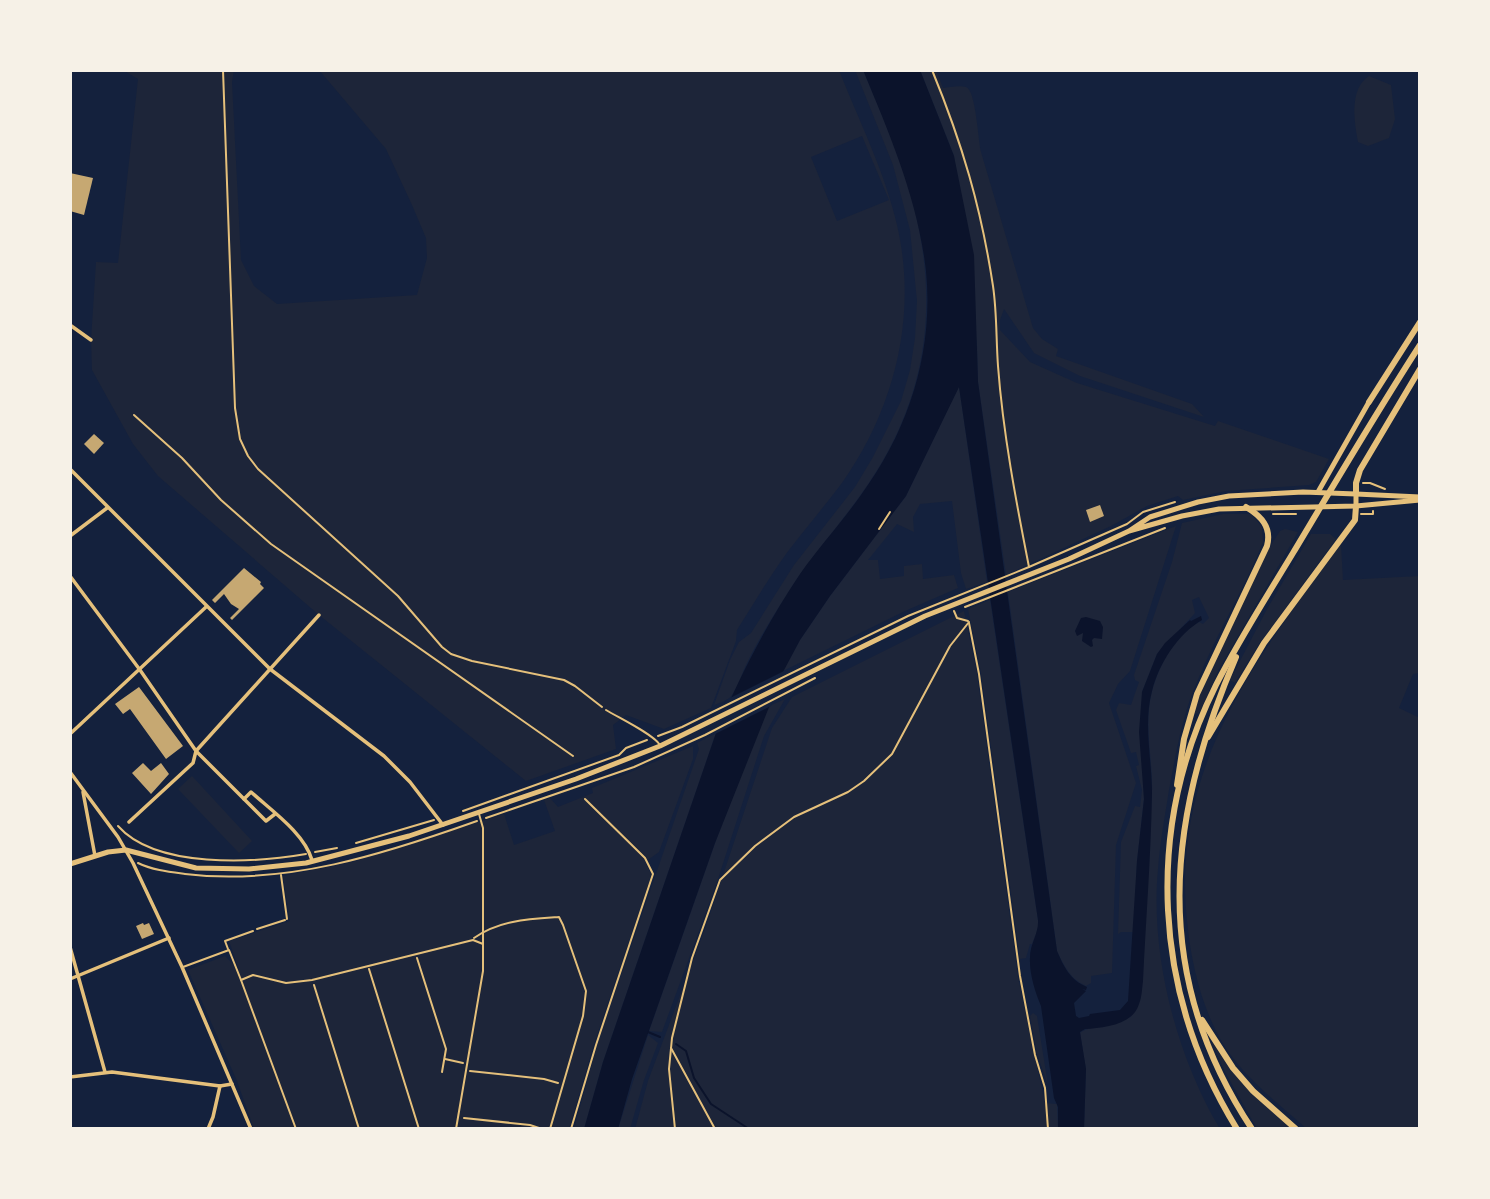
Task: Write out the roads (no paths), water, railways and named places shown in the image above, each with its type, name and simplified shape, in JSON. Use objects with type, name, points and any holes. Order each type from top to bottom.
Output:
[{"type":"highway","points":[[1369,402],[1420,321]]},
{"type":"highway","points":[[1175,809],[1186,763],[1216,685],[1420,345]]},
{"type":"highway","points":[[1356,494],[1360,470],[1420,369]]},
{"type":"highway","points":[[1200,751],[1264,643],[1355,520],[1356,506]]},
{"type":"highway","points":[[1232,1129],[1192,1041],[1180,1000],[1172,959],[1167,894],[1168,855],[1180,760],[1197,694],[1269,539],[1266,525],[1246,507]]},
{"type":"highway","points":[[1248,631],[1200,751],[1187,808],[1180,869],[1181,930],[1196,1009],[1218,1069],[1252,1129]]},
{"type":"highway","points":[[1196,1009],[1233,1068],[1253,1091],[1296,1129]]},
{"type":"highway","points":[[1222,1105],[1237,1129]]},
{"type":"main road","points":[[1318,492],[1369,402]]},
{"type":"main road","points":[[1129,531],[1150,517],[1203,501],[1256,494],[1318,492],[1420,499]]},
{"type":"main road","points":[[1356,494],[1356,506]]},
{"type":"main road","points":[[70,864],[126,850],[172,862],[216,869],[249,869],[312,862],[479,813],[660,746],[904,626],[1026,577],[1129,531],[1182,516],[1246,507],[1356,506],[1420,499]]},
{"type":"street","points":[[70,325],[91,340]]},
{"type":"street","points":[[70,469],[107,509],[270,669],[384,756],[410,782],[443,825]]},
{"type":"street","points":[[70,536],[107,509]]},
{"type":"street","points":[[70,576],[196,751],[266,821],[275,814]]},
{"type":"street","points":[[70,734],[207,607]]},
{"type":"street","points":[[129,822],[193,763],[196,751],[319,615]]},
{"type":"street","points":[[70,772],[126,850],[182,967],[251,1129]]},
{"type":"street","points":[[83,790],[95,856]]},
{"type":"street","points":[[244,799],[251,792],[275,814],[308,846],[312,862]]},
{"type":"street","points":[[70,979],[169,938]]},
{"type":"street","points":[[70,947],[105,1072]]},
{"type":"street","points":[[70,1077],[105,1072],[220,1086],[232,1084]]},
{"type":"street","points":[[208,1129],[220,1086]]},
{"type":"lane","points":[[606,710],[634,728],[655,737],[660,746]]},
{"type":"lane","points":[[456,1129],[483,971],[483,828],[479,813]]},
{"type":"lane","points":[[242,980],[253,975],[286,983],[312,980],[473,940],[483,932],[516,919],[559,917],[586,992],[583,1016],[550,1129]]},
{"type":"lane","points":[[253,931],[225,941],[242,980],[240,981],[247,1001],[296,1129]]},
{"type":"lane","points":[[473,940],[483,944]]},
{"type":"lane","points":[[182,967],[229,950]]},
{"type":"waterway","points":[[648,1032],[660,1037]]},
{"type":"waterway","points":[[676,1044],[686,1051],[694,1078],[711,1104],[749,1129]]}]
